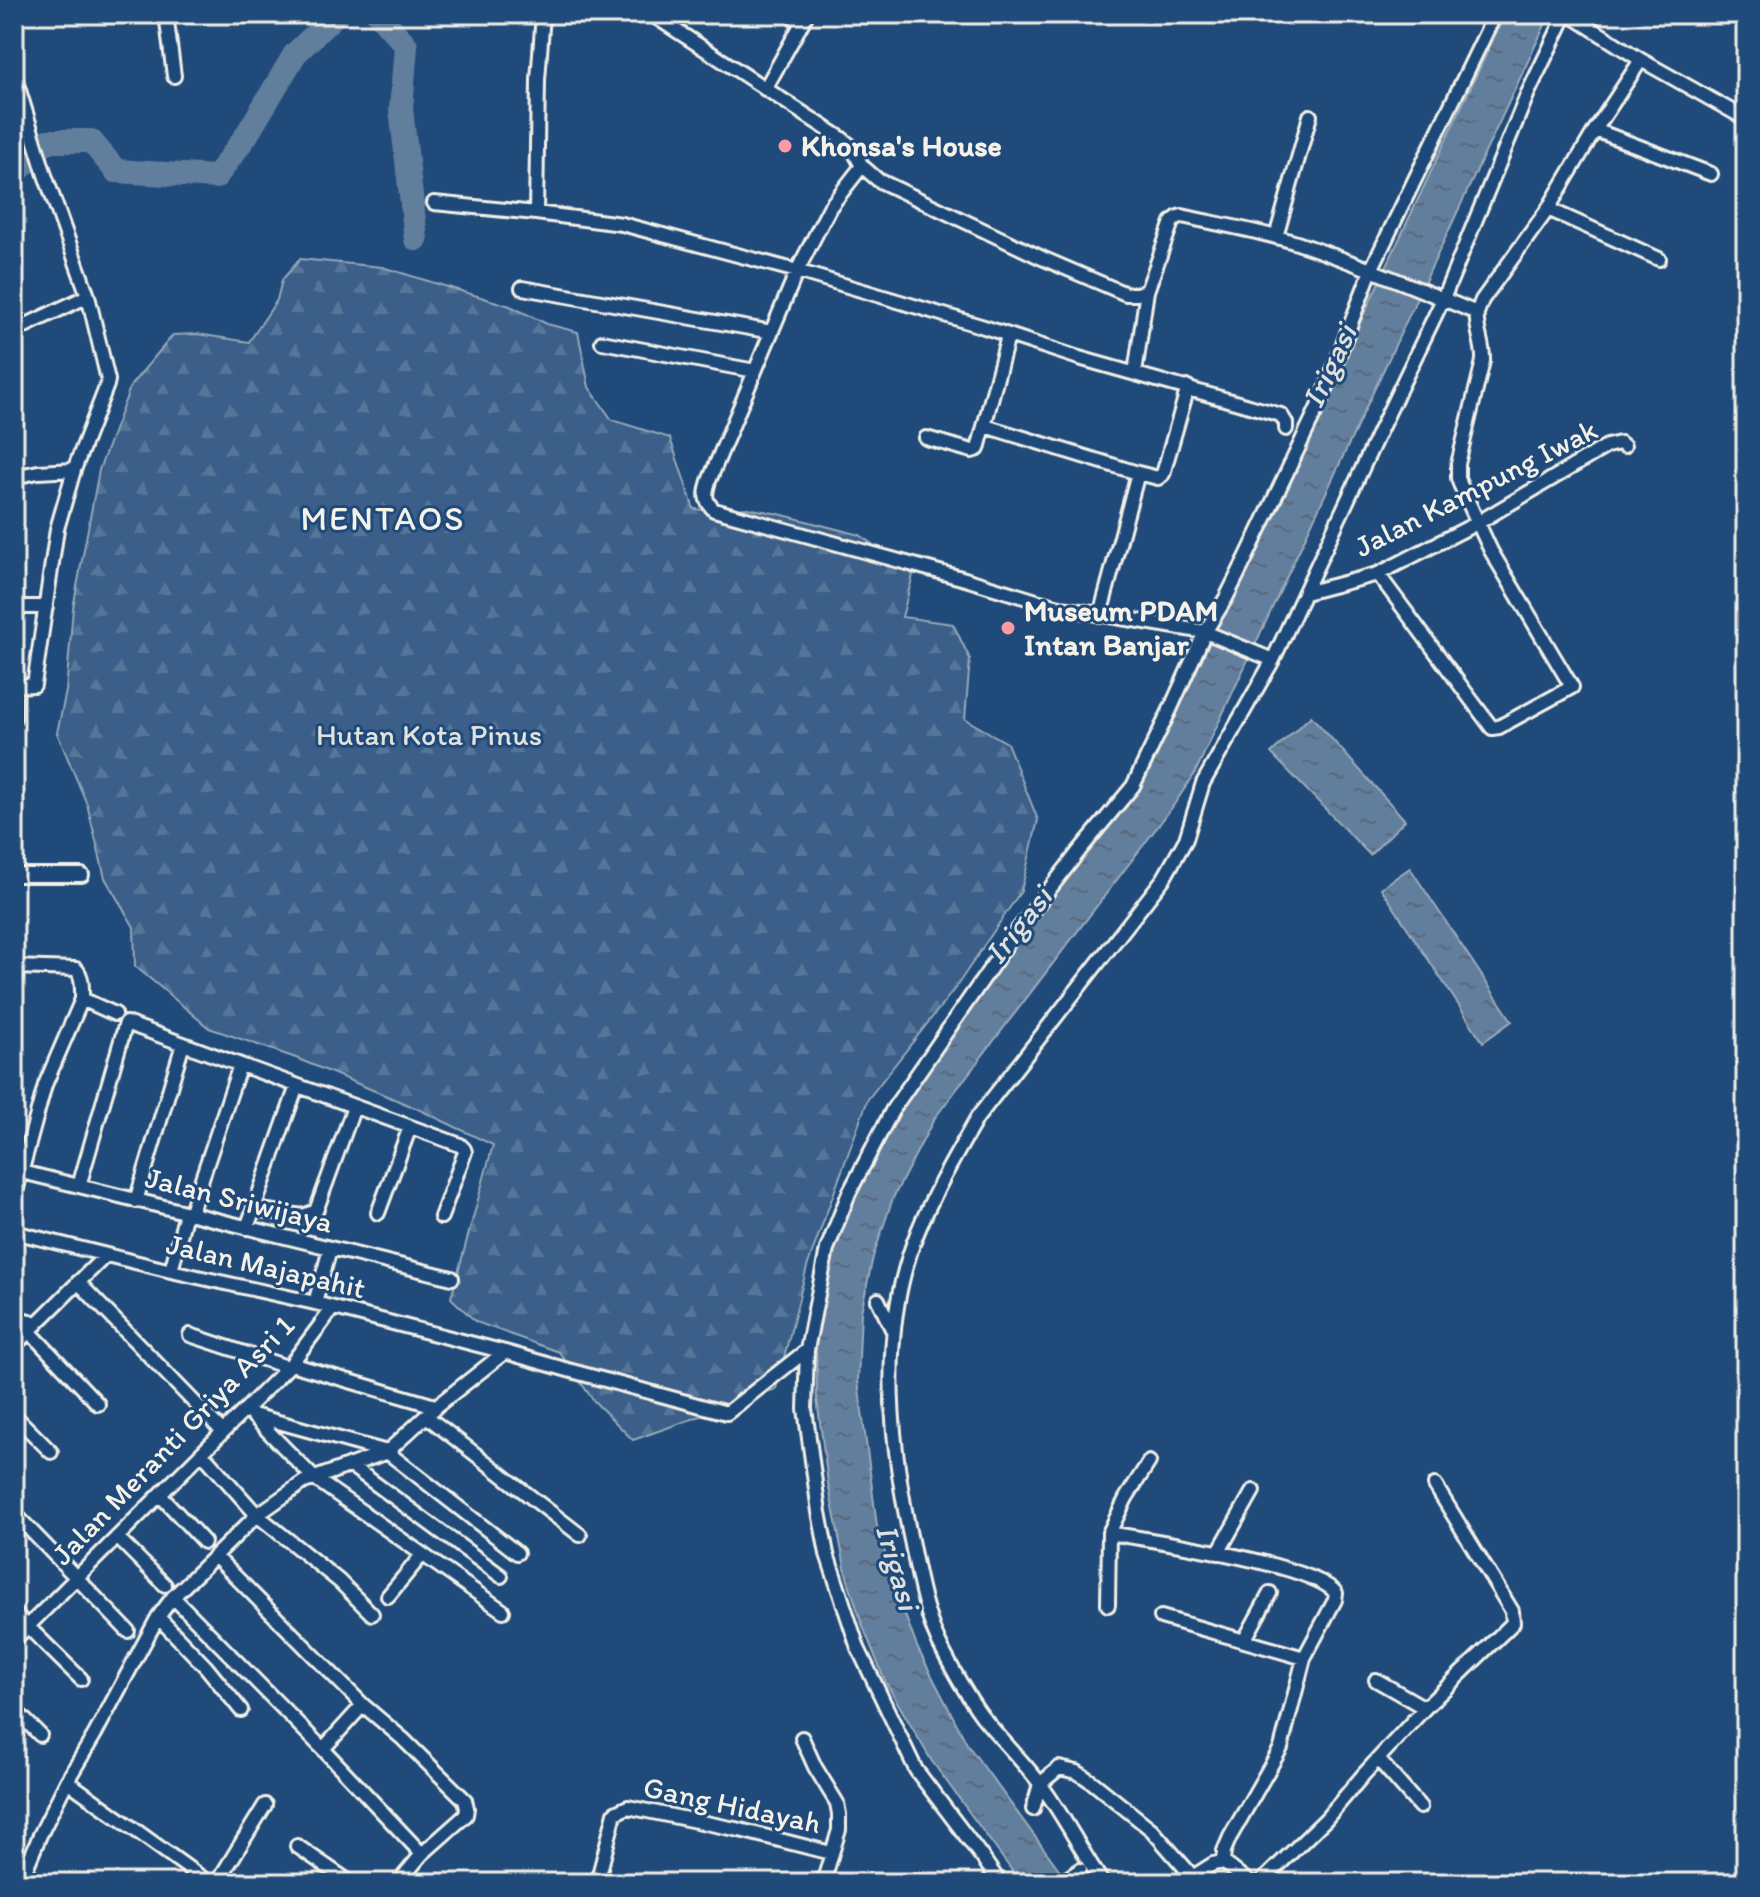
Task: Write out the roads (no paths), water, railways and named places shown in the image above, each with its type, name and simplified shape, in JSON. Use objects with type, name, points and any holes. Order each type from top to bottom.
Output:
[{"type":"street","points":[[166,14],[174,76]]},
{"type":"street","points":[[536,213],[538,80],[543,14]]},
{"type":"street","points":[[765,89],[805,18],[788,14]]},
{"type":"street","points":[[1000,1883],[916,1770],[858,1648],[830,1566],[805,1409],[807,1350],[827,1249],[849,1193],[893,1109],[1010,940],[1133,786],[1210,634],[1325,392],[1371,270],[1495,14]]},
{"type":"street","points":[[1103,1883],[1040,1784],[980,1713],[942,1650],[924,1603],[903,1500],[891,1382],[892,1329],[917,1232],[951,1162],[977,1118],[1164,878],[1186,839],[1203,783],[1273,660],[1305,593],[1528,93],[1568,14],[1641,60],[1746,119]]},
{"type":"street","points":[[656,16],[841,138],[851,146],[862,166],[878,180],[1126,294],[1147,291]]},
{"type":"street","points":[[1378,574],[1492,728],[1571,688],[1491,551],[1460,484],[1458,472],[1483,361],[1476,319],[1482,300],[1548,209],[1641,60]]},
{"type":"street","points":[[14,74],[45,175],[88,296],[107,385],[74,470],[57,529],[32,686],[15,686],[14,718]]},
{"type":"street","points":[[1276,237],[1310,116]]},
{"type":"street","points":[[1595,130],[1711,174]]},
{"type":"street","points":[[862,166],[830,207],[797,271],[705,494],[706,502],[714,510],[1040,602],[1210,634],[1273,660]]},
{"type":"street","points":[[434,203],[622,224],[797,271],[1281,415],[1285,418],[1286,429]]},
{"type":"street","points":[[1548,209],[1659,259]]},
{"type":"street","points":[[1135,373],[1147,291],[1172,222],[1182,216],[1276,237],[1385,275],[1477,313]]},
{"type":"street","points":[[522,288],[772,332]]},
{"type":"street","points":[[14,331],[88,296]]},
{"type":"street","points":[[926,438],[975,451],[978,449],[1008,336]]},
{"type":"street","points":[[602,342],[755,371]]},
{"type":"street","points":[[985,426],[1158,478],[1163,474],[1188,387]]},
{"type":"street","name":"Jalan Kampung Iwak","points":[[1305,593],[1378,574],[1479,522],[1607,446],[1620,443],[1624,446]]},
{"type":"street","points":[[14,477],[74,470]]},
{"type":"street","points":[[1100,615],[1138,473]]},
{"type":"street","points":[[14,607],[46,607]]},
{"type":"street","points":[[14,875],[82,875]]},
{"type":"street","points":[[14,967],[76,969],[82,988],[82,999],[45,1085],[17,1171],[14,1199]]},
{"type":"street","points":[[82,999],[115,1014]]},
{"type":"street","points":[[79,1186],[126,1023],[460,1145],[465,1150],[441,1217]]},
{"type":"street","points":[[136,1201],[183,1044]]},
{"type":"street","points":[[171,1271],[240,1065]]},
{"type":"street","points":[[247,1228],[297,1086]]},
{"type":"street","points":[[254,1209],[303,1216],[316,1211],[354,1107]]},
{"type":"street","points":[[378,1213],[410,1127]]},
{"type":"street","name":"Jalan Sriwijaya","points":[[17,1171],[452,1278]]},
{"type":"street","name":"Jalan Majapahit","points":[[14,1232],[315,1303],[727,1413],[807,1350]]},
{"type":"street","points":[[315,1303],[330,1249]]},
{"type":"street","points":[[14,1346],[106,1255]]},
{"type":"street","points":[[78,1282],[223,1432]]},
{"type":"street","points":[[878,1300],[892,1329]]},
{"type":"street","name":"Jalan Meranti Griya Asri 1","points":[[14,1640],[223,1432],[248,1414],[333,1308]]},
{"type":"street","points":[[14,1317],[33,1327],[98,1404]]},
{"type":"street","points":[[190,1335],[289,1366],[438,1405]]},
{"type":"street","points":[[20,1883],[67,1781],[158,1617],[173,1597],[257,1515],[304,1482],[387,1452],[438,1405],[505,1352]]},
{"type":"street","points":[[248,1414],[387,1452],[517,1553]]},
{"type":"street","points":[[248,1414],[314,1478],[503,1611]]},
{"type":"street","points":[[14,1415],[51,1452]]},
{"type":"street","points":[[426,1416],[580,1535]]},
{"type":"street","points":[[202,1453],[257,1515],[339,1581],[372,1614]]},
{"type":"street","points":[[1108,1605],[1109,1533],[1149,1462]]},
{"type":"street","points":[[350,1465],[501,1576]]},
{"type":"street","points":[[1260,1883],[1326,1819],[1425,1708],[1513,1623],[1512,1611],[1435,1485]]},
{"type":"street","points":[[1218,1553],[1253,1491]]},
{"type":"street","points":[[160,1495],[204,1542]]},
{"type":"street","points":[[14,1513],[128,1631]]},
{"type":"street","points":[[1109,1533],[1286,1569],[1323,1582],[1336,1593],[1304,1658],[1281,1748],[1230,1837],[1223,1862]]},
{"type":"street","points":[[117,1537],[165,1585]]},
{"type":"street","points":[[388,1596],[422,1555]]},
{"type":"street","points":[[215,1556],[363,1705],[465,1800],[466,1815],[422,1854],[398,1883]]},
{"type":"street","points":[[1244,1641],[1270,1593]]},
{"type":"street","points":[[173,1597],[422,1854]]},
{"type":"street","points":[[14,1613],[81,1679]]},
{"type":"street","points":[[158,1617],[206,1667],[241,1710]]},
{"type":"street","points":[[1161,1617],[1304,1658]]},
{"type":"street","points":[[1376,1680],[1425,1708]]},
{"type":"street","points":[[323,1749],[363,1705]]},
{"type":"street","points":[[14,1709],[40,1735]]},
{"type":"street","points":[[802,1738],[837,1803],[839,1830],[831,1853],[827,1882]]},
{"type":"street","points":[[1378,1759],[1420,1807]]},
{"type":"street","points":[[1033,1809],[1040,1784],[1059,1768],[1077,1772],[1152,1830],[1188,1880],[1213,1864],[1223,1862],[1250,1883]]},
{"type":"street","points":[[67,1781],[209,1883]]},
{"type":"street","points":[[217,1883],[265,1805]]},
{"type":"street","name":"Gang Hidayah","points":[[597,1883],[615,1813],[628,1807],[831,1853]]},
{"type":"street","points":[[297,1846],[351,1883]]},
{"type":"street","points":[[1061,1883],[1077,1872]]},
{"type":"water","points":[[1505,14],[1550,14],[1195,773],[1171,809],[934,1119],[893,1198],[873,1257],[861,1312],[858,1381],[877,1526],[917,1647],[967,1744],[1069,1883],[1021,1883],[931,1760],[885,1681],[862,1624],[847,1577],[828,1483],[817,1399],[816,1339],[822,1285],[835,1235],[880,1135],[973,1000],[1130,795],[1169,729]]},
{"type":"water","points":[[1311,716],[1405,820],[1370,855],[1271,753]]},
{"type":"water","points":[[1410,868],[1512,1021],[1483,1042],[1381,888]]},
{"type":"waterway","points":[[14,175],[47,141],[91,141],[116,171],[216,177],[246,136],[295,54],[336,14]]},
{"type":"waterway","points":[[378,14],[406,45],[401,109],[416,239]]},
{"type":"place","name":"Khonsa's House","points":[[785,146]]},
{"type":"place","name":"Museum PDAM Intan Banjar","points":[[1008,628]]},
{"type":"district","name":"MENTAOS","points":[[383,518]]},
{"type":"water label","name":"Irigasi","points":[[1329,366]]},
{"type":"water label","name":"Irigasi","points":[[1018,925]]},
{"type":"water label","name":"Irigasi","points":[[898,1567]]},
{"type":"park label","name":"Hutan Kota Pinus","points":[[429,735]]}]
